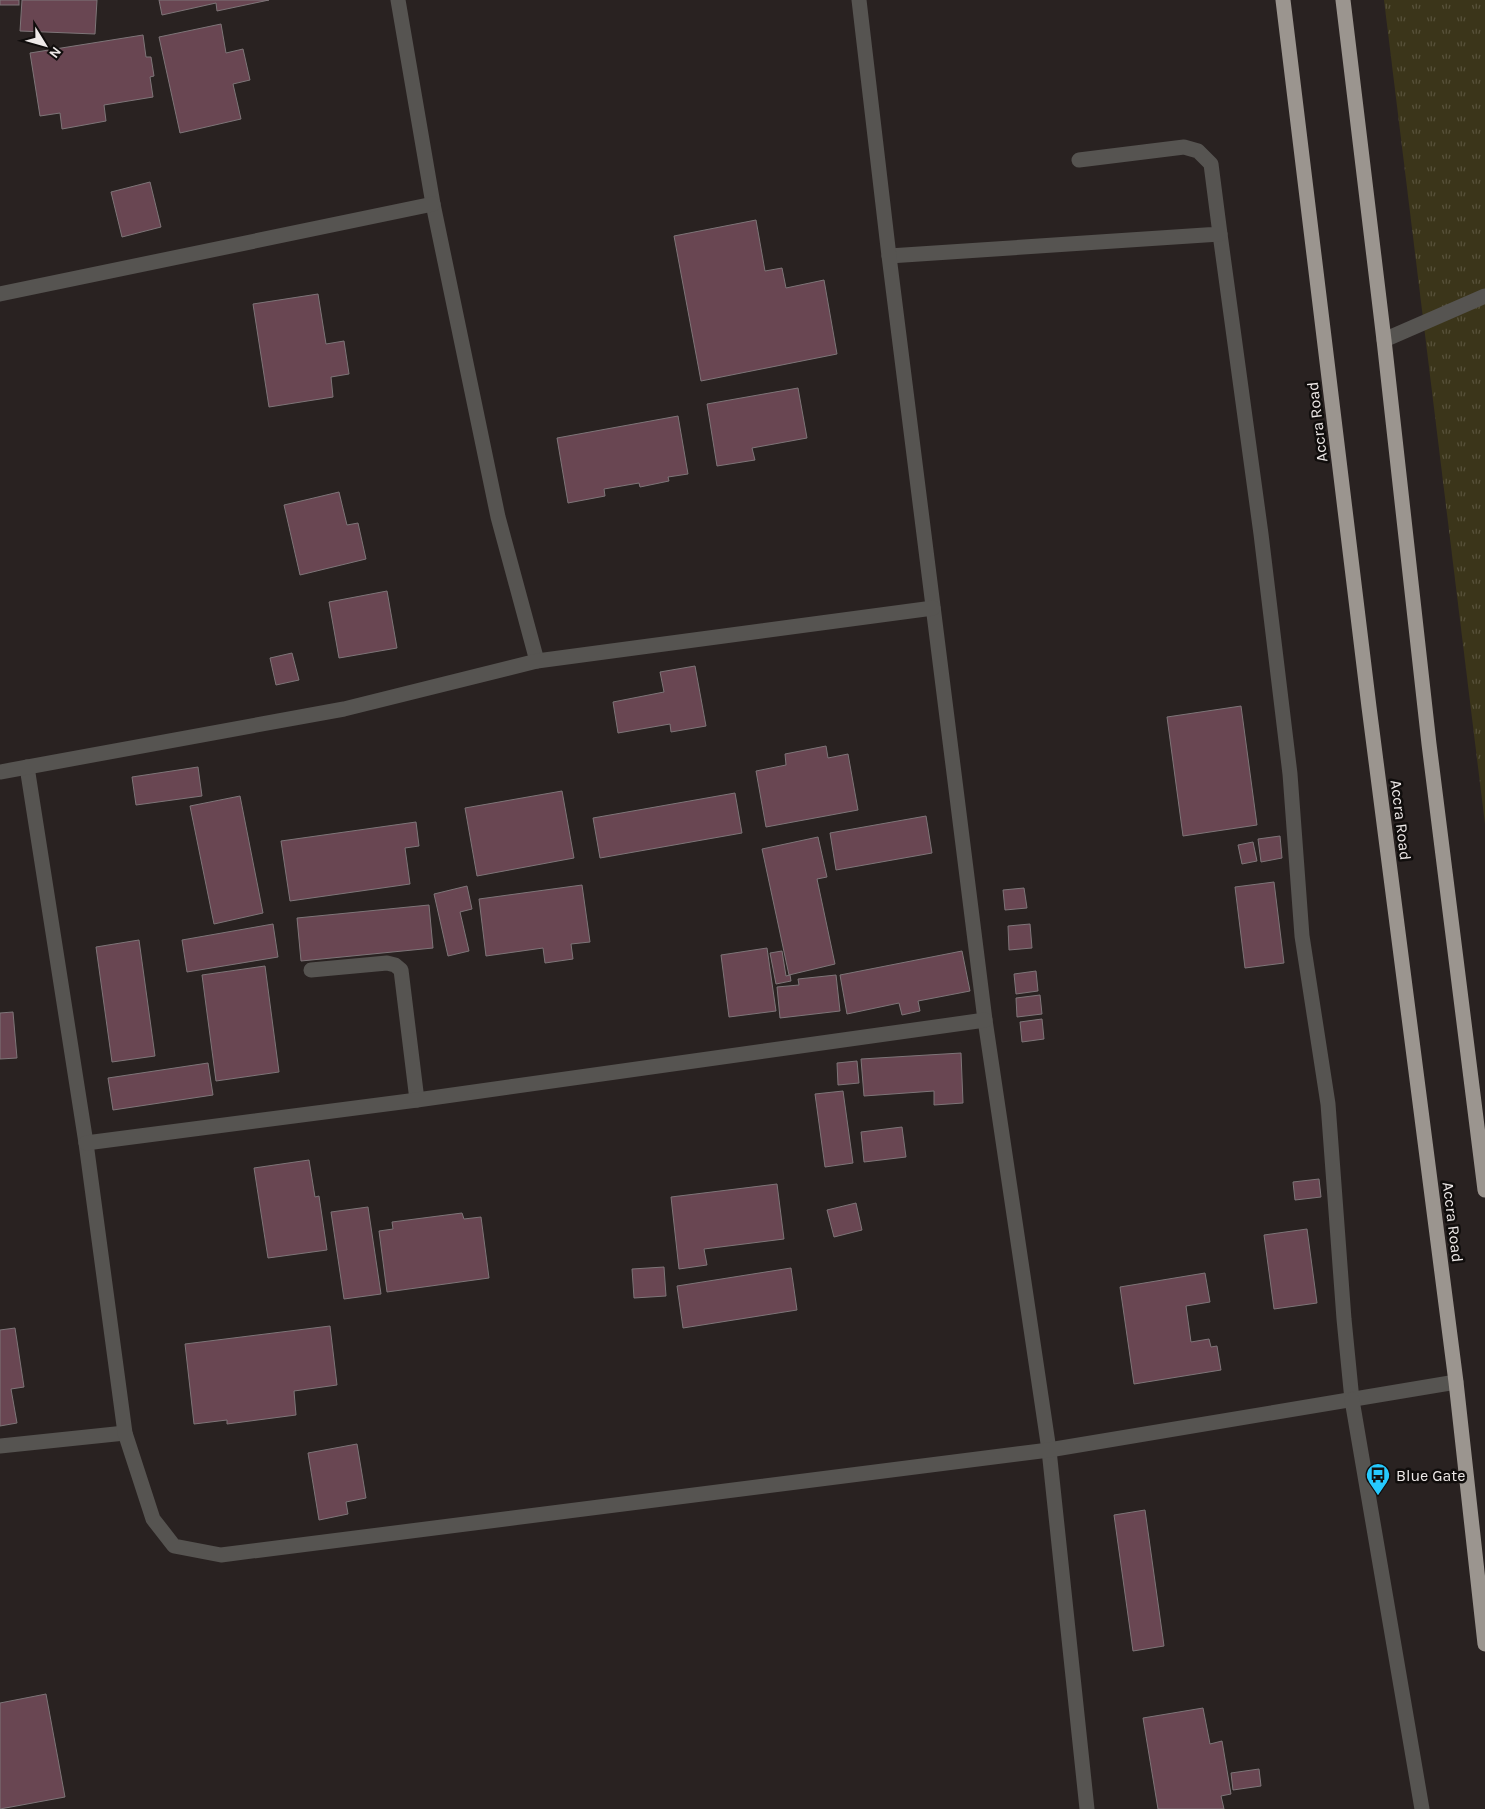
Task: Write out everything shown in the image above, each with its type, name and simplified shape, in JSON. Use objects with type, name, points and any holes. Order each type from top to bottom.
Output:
[{"type":"highway","name":"Accra Road","points":[[1283,0],[1368,697],[1456,1382],[1485,1644]]},
{"type":"highway","points":[[1343,0],[1384,340],[1429,744],[1485,1190]]},
{"type":"street","points":[[398,0],[433,204],[498,517],[537,661]]},
{"type":"street","points":[[859,0],[889,256],[985,1020],[1049,1450],[1087,1809]]},
{"type":"street","points":[[1079,160],[1184,147],[1198,151],[1211,164],[1262,534],[1290,774],[1302,936],[1328,1104],[1352,1400],[1422,1809]]},
{"type":"street","points":[[0,294],[433,204]]},
{"type":"street","points":[[889,256],[1220,234]]},
{"type":"street","points":[[1384,340],[1485,296]]},
{"type":"street","points":[[0,772],[344,708],[537,661],[933,608]]},
{"type":"street","points":[[27,767],[86,1143],[125,1433],[153,1519],[174,1546],[221,1555],[1049,1450],[1456,1382]]},
{"type":"street","points":[[311,970],[387,963],[395,965],[401,970],[417,1100]]},
{"type":"street","points":[[86,1143],[417,1100],[985,1020]]},
{"type":"street","points":[[0,1446],[125,1433]]},
{"type":"green space","points":[[1384,0],[1485,0],[1485,824]]},
{"type":"building","points":[[0,0],[19,0],[19,5],[0,5]]},
{"type":"building","points":[[22,0],[97,0],[95,34],[20,31]]},
{"type":"building","points":[[159,0],[269,0],[217,11],[216,3],[162,15]]},
{"type":"building","points":[[221,24],[226,53],[243,49],[250,80],[233,84],[241,119],[180,133],[159,37]]},
{"type":"building","points":[[143,35],[146,57],[151,57],[154,76],[150,77],[153,97],[104,105],[106,121],[62,129],[60,113],[40,116],[30,53]]},
{"type":"building","points":[[150,182],[161,227],[122,237],[111,192]]},
{"type":"building","points":[[756,220],[765,271],[782,268],[786,288],[824,280],[837,354],[701,381],[674,236]]},
{"type":"building","points":[[318,294],[326,344],[344,341],[349,374],[331,377],[333,397],[269,407],[253,304]]},
{"type":"building","points":[[798,388],[807,438],[752,448],[755,460],[717,466],[707,404]]},
{"type":"building","points":[[678,416],[688,474],[668,477],[669,481],[640,487],[639,483],[604,489],[605,496],[568,503],[557,438]]},
{"type":"building","points":[[339,492],[347,525],[358,523],[366,559],[300,575],[284,505]]},
{"type":"building","points":[[387,591],[397,648],[339,658],[329,602]]},
{"type":"building","points":[[292,653],[299,680],[276,685],[270,658]]},
{"type":"building","points":[[695,666],[706,726],[671,732],[670,724],[618,733],[613,702],[664,692],[660,672]]},
{"type":"building","points":[[1241,706],[1257,825],[1183,836],[1167,717]]},
{"type":"building","points":[[826,746],[828,758],[848,754],[858,810],[766,827],[756,771],[786,765],[785,754]]},
{"type":"building","points":[[198,767],[202,796],[136,805],[132,777]]},
{"type":"building","points":[[562,791],[574,858],[477,876],[465,808]]},
{"type":"building","points":[[735,793],[742,833],[600,858],[593,818]]},
{"type":"building","points":[[240,796],[263,913],[214,924],[190,806]]},
{"type":"building","points":[[926,816],[932,853],[836,870],[830,833]]},
{"type":"building","points":[[416,822],[419,846],[405,848],[410,884],[290,901],[281,841]]},
{"type":"building","points":[[1280,836],[1282,858],[1261,862],[1258,839]]},
{"type":"building","points":[[818,837],[827,877],[817,879],[835,964],[789,975],[762,849]]},
{"type":"building","points":[[1253,842],[1257,861],[1242,864],[1238,845]]},
{"type":"building","points":[[1274,882],[1284,963],[1245,968],[1235,887]]},
{"type":"building","points":[[582,885],[590,942],[571,944],[573,959],[545,963],[543,948],[486,956],[479,899]]},
{"type":"building","points":[[467,886],[472,909],[460,912],[469,951],[448,956],[434,894]]},
{"type":"building","points":[[1024,888],[1027,908],[1005,910],[1003,890]]},
{"type":"building","points":[[429,905],[433,948],[301,961],[297,918]]},
{"type":"building","points":[[273,924],[278,957],[187,972],[182,940]]},
{"type":"building","points":[[1030,924],[1032,948],[1009,950],[1008,926]]},
{"type":"building","points":[[139,940],[155,1056],[112,1062],[96,947]]},
{"type":"building","points":[[767,948],[776,1011],[729,1017],[721,955]]},
{"type":"building","points":[[782,951],[786,976],[790,975],[791,981],[776,984],[770,953]]},
{"type":"building","points":[[962,951],[970,991],[918,1001],[920,1011],[902,1015],[899,1003],[847,1014],[840,975]]},
{"type":"building","points":[[265,966],[279,1072],[216,1081],[202,975]]},
{"type":"building","points":[[1036,971],[1038,991],[1016,994],[1014,974]]},
{"type":"building","points":[[836,975],[840,1011],[780,1018],[777,987],[799,985],[798,979]]},
{"type":"building","points":[[1040,995],[1042,1014],[1017,1017],[1016,998]]},
{"type":"building","points":[[13,1012],[17,1058],[0,1059],[0,1013]]},
{"type":"building","points":[[1042,1019],[1044,1039],[1022,1042],[1020,1022]]},
{"type":"building","points":[[961,1053],[963,1103],[934,1105],[934,1091],[864,1096],[861,1059]]},
{"type":"building","points":[[857,1061],[859,1083],[838,1085],[837,1063]]},
{"type":"building","points":[[208,1063],[213,1095],[113,1110],[108,1078]]},
{"type":"building","points":[[843,1091],[853,1163],[825,1167],[815,1094]]},
{"type":"building","points":[[902,1127],[906,1157],[864,1162],[861,1132]]},
{"type":"building","points":[[309,1160],[315,1197],[319,1196],[327,1250],[268,1258],[254,1168]]},
{"type":"building","points":[[1319,1179],[1321,1197],[1295,1200],[1293,1182]]},
{"type":"building","points":[[777,1184],[784,1239],[704,1249],[707,1265],[679,1269],[671,1197]]},
{"type":"building","points":[[856,1203],[862,1230],[834,1237],[827,1210]]},
{"type":"building","points":[[368,1207],[381,1294],[344,1299],[331,1212]]},
{"type":"building","points":[[462,1213],[464,1219],[481,1217],[489,1278],[387,1292],[379,1231],[393,1229],[392,1222]]},
{"type":"building","points":[[1307,1229],[1317,1303],[1274,1309],[1264,1235]]},
{"type":"building","points":[[664,1267],[666,1296],[634,1298],[632,1269]]},
{"type":"building","points":[[791,1268],[797,1310],[683,1328],[677,1286]]},
{"type":"building","points":[[1205,1273],[1210,1302],[1186,1306],[1191,1342],[1209,1339],[1211,1347],[1217,1346],[1221,1370],[1134,1384],[1120,1287]]},
{"type":"building","points":[[330,1326],[337,1385],[294,1391],[296,1415],[227,1424],[227,1420],[194,1424],[185,1344]]},
{"type":"building","points":[[15,1328],[24,1387],[11,1389],[17,1423],[0,1426],[0,1330]]},
{"type":"building","points":[[357,1444],[366,1498],[346,1502],[348,1514],[319,1520],[308,1453]]},
{"type":"building","points":[[1145,1510],[1164,1646],[1133,1651],[1114,1515]]},
{"type":"building","points":[[46,1694],[65,1797],[0,1809],[0,1703]]},
{"type":"building","points":[[1203,1708],[1210,1744],[1222,1741],[1231,1794],[1221,1796],[1224,1809],[1158,1809],[1143,1718]]},
{"type":"building","points":[[1259,1769],[1261,1786],[1233,1790],[1231,1773]]},
{"type":"place","name":"Blue Gate","points":[[1378,1496]]}]
